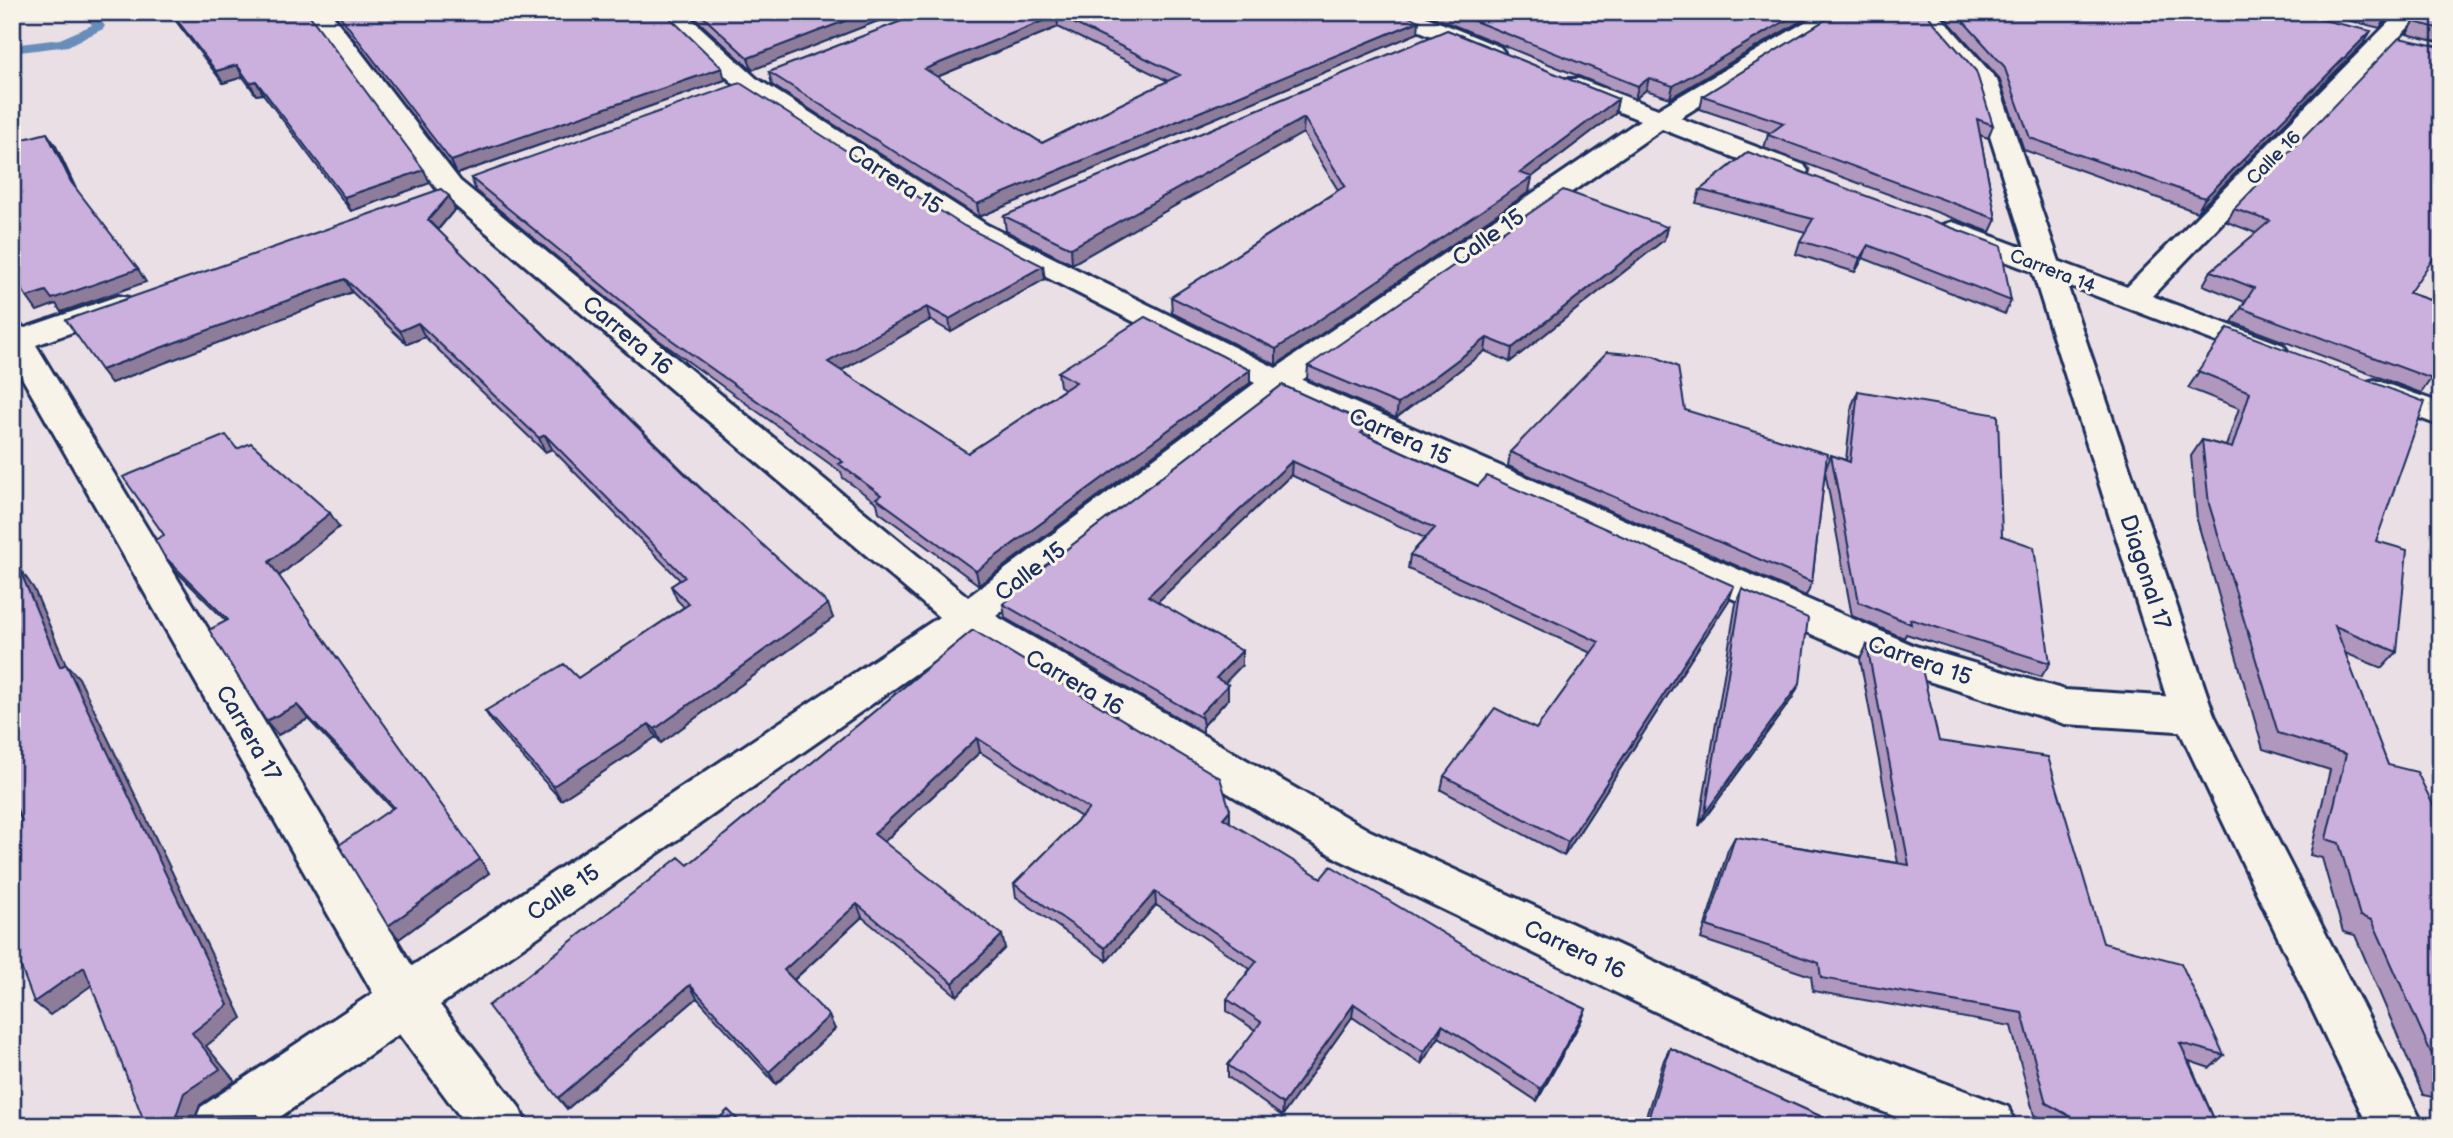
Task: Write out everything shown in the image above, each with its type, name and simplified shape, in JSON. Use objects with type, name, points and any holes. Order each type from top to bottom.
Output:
[{"type":"street","name":"Carrera 16","points":[[318,12],[450,187],[967,618],[1354,845],[1791,1050],[1989,1126]]},
{"type":"street","name":"Carrera 15","points":[[670,12],[747,83],[989,226],[1278,382],[1902,657],[2065,707],[2193,715]]},
{"type":"street","points":[[1393,12],[1658,120],[1825,183]]},
{"type":"street","name":"Calle 15","points":[[219,1126],[967,618],[1278,382],[1658,120],[1838,12]]},
{"type":"street","name":"Diagonal 17","points":[[1924,12],[1985,80],[2193,715],[2389,1112]]},
{"type":"street","name":"Calle 16","points":[[2132,300],[2412,12]]},
{"type":"street","points":[[1408,49],[1446,33]]},
{"type":"street","points":[[2362,33],[2414,46]]},
{"type":"street","name":"Carrera 14","points":[[1928,222],[2299,362]]},
{"type":"street","points":[[15,338],[147,294]]},
{"type":"street","name":"Carrera 17","points":[[15,338],[404,999],[500,1126]]},
{"type":"street","points":[[2351,381],[2441,415]]},
{"type":"street","points":[[2389,1112],[2425,1126]]},
{"type":"building","points":[[171,12],[307,12],[424,170],[344,197],[256,81],[250,83],[237,65],[216,71]]},
{"type":"building","points":[[337,12],[664,12],[722,68],[451,161]]},
{"type":"building","points":[[698,12],[868,12],[748,58]]},
{"type":"building","points":[[925,12],[1397,12],[1419,21],[977,204],[769,72]],"holes":[[[1057,15],[1180,75],[1042,143],[925,69]]]},
{"type":"building","points":[[1452,12],[1800,12],[1673,86],[1649,78],[1638,86]]},
{"type":"building","points":[[1838,12],[1925,12],[1976,71],[1993,125],[1977,119],[1996,219],[1768,135],[1784,123],[1703,96]]},
{"type":"building","points":[[1955,12],[2288,12],[2371,31],[2205,198],[2030,138],[2004,66]]},
{"type":"building","points":[[2371,12],[2391,12],[2387,16]]},
{"type":"building","points":[[2423,12],[2441,12],[2441,29],[2414,22]]},
{"type":"building","points":[[1447,30],[1618,99],[1520,173],[1532,177],[1276,349],[1171,297],[1345,186],[1304,118],[1071,248],[1004,216]]},
{"type":"building","points":[[2399,38],[2441,47],[2441,248],[2409,293],[2441,304],[2441,361],[2439,360],[2432,379],[2241,308],[2254,288],[2211,271],[2270,221],[2234,209]]},
{"type":"building","points":[[740,83],[964,226],[1043,266],[949,319],[927,307],[828,362],[968,453],[1076,382],[1058,372],[1145,317],[1250,370],[976,571],[876,498],[881,495],[839,464],[843,462],[652,326],[471,178]]},
{"type":"building","points":[[47,133],[71,182],[138,269],[52,299],[46,291],[27,297],[12,275],[12,142]]},
{"type":"building","points":[[1748,152],[2001,246],[2011,301],[1868,245],[1860,258],[1800,241],[1813,219],[1700,190]]},
{"type":"building","points":[[441,189],[449,196],[428,220],[690,479],[828,604],[655,729],[649,724],[553,786],[485,711],[564,664],[578,678],[689,604],[671,586],[685,577],[545,435],[539,438],[418,323],[400,331],[345,279],[101,370],[66,320]]},
{"type":"building","points":[[1563,190],[1667,227],[1512,348],[1487,338],[1398,404],[1308,366]]},
{"type":"building","points":[[2228,328],[2425,402],[2376,541],[2407,550],[2397,652],[2335,626],[2388,765],[2417,772],[2441,821],[2441,1075],[2372,920],[2360,916],[2339,843],[2326,839],[2346,754],[2278,733],[2209,504],[2202,440],[2232,448],[2250,392],[2198,371]]},
{"type":"building","points":[[1607,352],[1654,356],[1678,367],[1685,410],[1827,454],[1812,582],[1510,452]]},
{"type":"building","points":[[1282,385],[1371,425],[1361,433],[1478,486],[1487,476],[1734,586],[1568,842],[1444,776],[1495,708],[1536,729],[1599,642],[1410,555],[1435,528],[1292,461],[1148,596],[1242,651],[1216,678],[1228,685],[1201,713],[1202,718],[1003,604],[1012,597],[1008,594]]},
{"type":"building","points":[[1858,391],[1998,415],[2002,536],[2034,547],[2050,663],[1910,619],[1911,624],[1859,602],[1831,455],[1850,462]]},
{"type":"building","points":[[226,435],[237,449],[251,443],[330,513],[269,562],[480,859],[388,926],[339,845],[394,807],[297,705],[266,721],[209,630],[228,620],[164,556],[155,540],[164,535],[123,477]]},
{"type":"building","points":[[12,562],[22,575],[60,667],[66,664],[228,1005],[192,1033],[220,1069],[184,1093],[176,1116],[257,1115],[265,1126],[146,1126],[84,967],[34,1002],[12,943],[12,828],[22,821],[12,798]]},
{"type":"building","points":[[1742,589],[1808,618],[1800,683],[1705,813]]},
{"type":"building","points":[[973,630],[1220,778],[1230,810],[1223,818],[1321,878],[1331,866],[1508,972],[1586,1009],[1541,1089],[1442,1025],[1424,1052],[1354,1004],[1283,1104],[1228,1065],[1261,1022],[1227,999],[1257,961],[1155,892],[1105,948],[1014,884],[1089,809],[977,738],[874,834],[1002,935],[953,983],[857,904],[784,970],[829,1016],[769,1072],[690,985],[558,1098],[488,1006],[679,857],[688,865]]},
{"type":"building","points":[[1867,645],[1921,665],[1939,741],[2048,757],[2103,943],[2181,963],[2224,1055],[2180,1043],[2217,1126],[2088,1126],[2046,1103],[2022,1013],[1821,978],[1819,963],[1707,926],[1735,837],[1909,865]]},
{"type":"building","points":[[1670,1048],[1842,1126],[1646,1126]]},
{"type":"building","points":[[728,1110],[744,1126],[711,1126]]},
{"type":"waterway","points":[[12,49],[63,43],[99,26],[89,12]]}]
